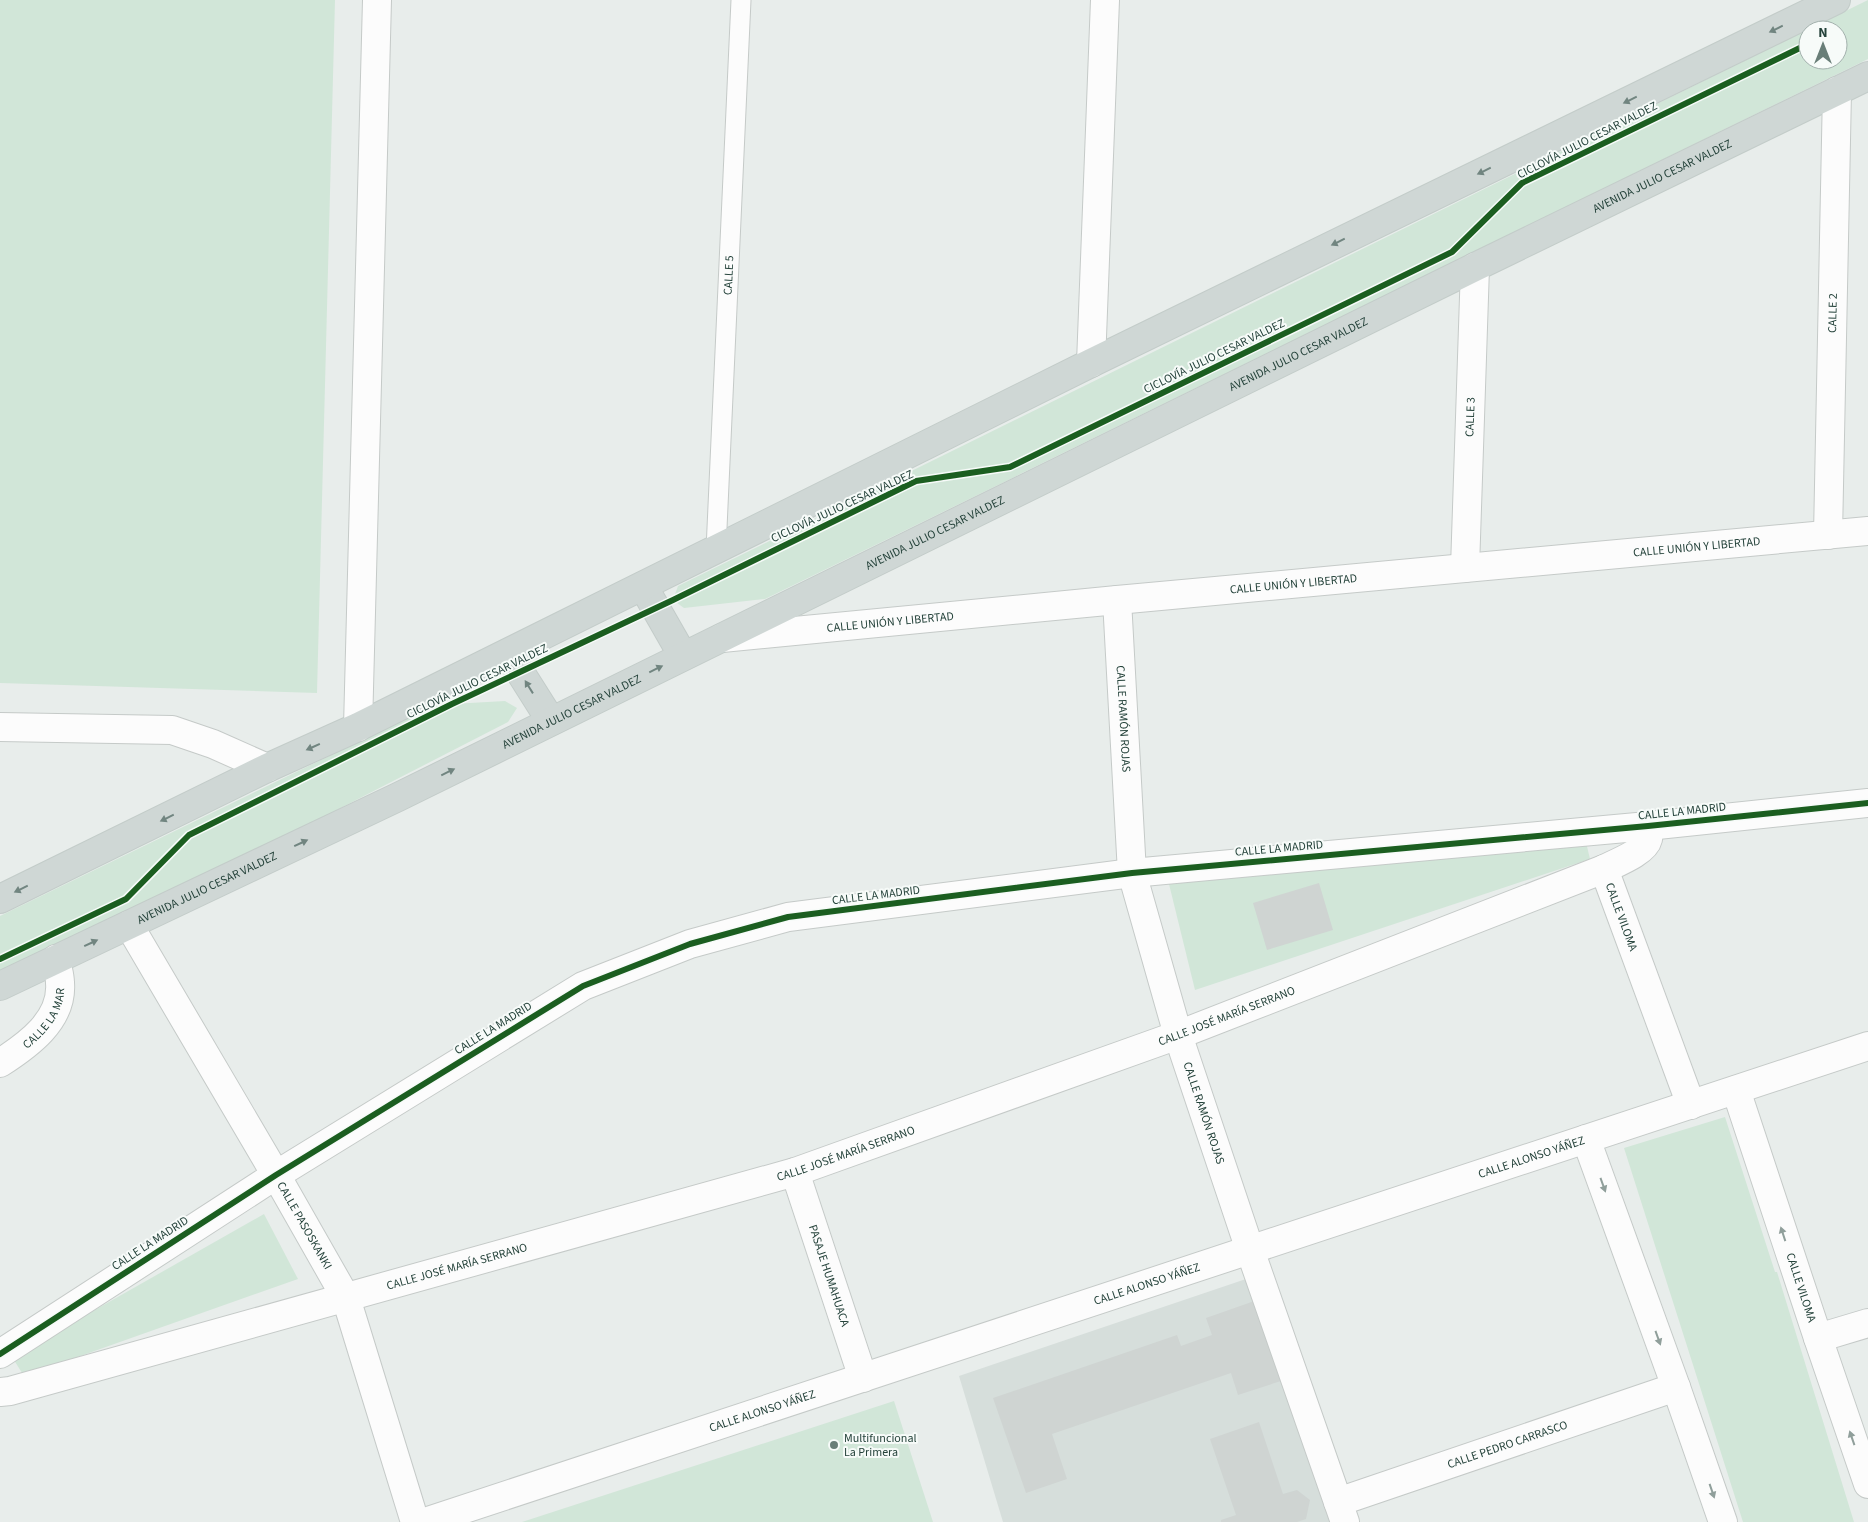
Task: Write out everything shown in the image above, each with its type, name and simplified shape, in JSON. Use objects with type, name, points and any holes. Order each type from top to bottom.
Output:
[{"type":"main road","points":[[0,899],[267,768],[358,728],[1091,363],[1836,0]]},
{"type":"main road","name":"AVENIDA JULIO CESAR VALDEZ","points":[[0,986],[398,797],[718,638],[1868,76]]},
{"type":"main road","points":[[643,586],[683,656]]},
{"type":"main road","points":[[508,653],[551,721]]},
{"type":"street","points":[[358,728],[377,0]]},
{"type":"street","points":[[1091,363],[1105,0]]},
{"type":"street","name":"CALLE 2","points":[[1828,535],[1837,91]]},
{"type":"street","name":"CALLE 3","points":[[1465,568],[1475,267]]},
{"type":"street","name":"CALLE UNIÓN Y LIBERTAD","points":[[718,638],[1868,531]]},
{"type":"street","name":"CALLE RAMÓN ROJAS","points":[[1117,600],[1132,873],[1178,1034],[1250,1250],[1342,1512]]},
{"type":"street","points":[[0,727],[172,730],[213,744],[267,768]]},
{"type":"street","name":"CALLE LA MADRID","points":[[0,1354],[276,1175],[583,986],[690,944],[788,917],[1132,873],[1648,826],[1868,803]]},
{"type":"street","name":"CALLE JOSÉ MARÍA SERRANO","points":[[0,1392],[10,1391],[795,1172],[1178,1034],[1604,869],[1633,855],[1645,845],[1649,838],[1648,826]]},
{"type":"street","name":"CALLE VILOMA","points":[[1604,869],[1691,1105]]},
{"type":"street","name":"CALLE PASOSKANKI","points":[[129,925],[346,1298],[415,1522]]},
{"type":"street","name":"CALLE LA MAR","points":[[0,1063],[21,1050],[47,1025],[57,1005],[60,984],[56,960]]},
{"type":"street","name":"CALLE ALONSO YÁÑEZ","points":[[425,1522],[1868,1046]]},
{"type":"street","name":"CALLE VILOMA","points":[[1736,1090],[1868,1484]]},
{"type":"street","points":[[1586,1139],[1676,1387],[1722,1522]]},
{"type":"street","name":"PASAJE HUMAHUACA","points":[[795,1172],[863,1378]]},
{"type":"street","points":[[1818,1338],[1868,1323]]},
{"type":"street","name":"CALLE PEDRO CARRASCO","points":[[1342,1512],[1676,1387]]},
{"type":"lane","name":"CALLE 5","points":[[716,550],[741,0]]},
{"type":"shaded area","points":[[1246,1279],[1337,1522],[1003,1522],[959,1376]]},
{"type":"green space","points":[[0,0],[335,0],[317,693],[0,683]]},
{"type":"green space","points":[[1868,0],[1868,59],[1848,69],[1848,20],[1827,20]]},
{"type":"green space","points":[[1798,34],[1798,70],[1846,70],[765,599],[684,608],[673,600],[678,586]]},
{"type":"green space","points":[[505,701],[517,708],[508,722],[288,835],[0,973],[0,916],[434,705]]},
{"type":"green space","points":[[1585,838],[1590,859],[1195,990],[1168,880]]},
{"type":"green space","points":[[1725,1117],[1775,1272],[1777,1272],[1854,1522],[1743,1522],[1624,1148]]},
{"type":"green space","points":[[264,1214],[298,1279],[24,1376],[12,1357]]},
{"type":"green space","name":"Multifuncional La Primera","points":[[894,1401],[933,1522],[522,1522]]},
{"type":"building","points":[[1319,883],[1333,930],[1267,950],[1253,903]]},
{"type":"building","points":[[1263,1298],[1290,1378],[1238,1395],[1231,1373],[1052,1434],[1067,1479],[1026,1493],[993,1398],[1177,1335],[1181,1346],[1212,1335],[1206,1318]]},
{"type":"building","points":[[1259,1422],[1283,1494],[1297,1490],[1310,1500],[1306,1519],[1297,1522],[1221,1522],[1221,1520],[1236,1515],[1210,1439]]},
{"type":"cycle path","name":"CICLOVÍA JULIO CESAR VALDEZ","points":[[0,959],[126,899],[189,835],[452,704],[673,600],[916,481],[1010,467],[1452,252],[1522,183],[1798,49]]},
{"type":"cycle path","points":[[0,1354],[276,1175],[583,986],[690,944],[788,917],[1132,873],[1648,826],[1868,803]]},
{"type":"place","name":"Multifuncional La Primera","points":[[834,1445]]}]
